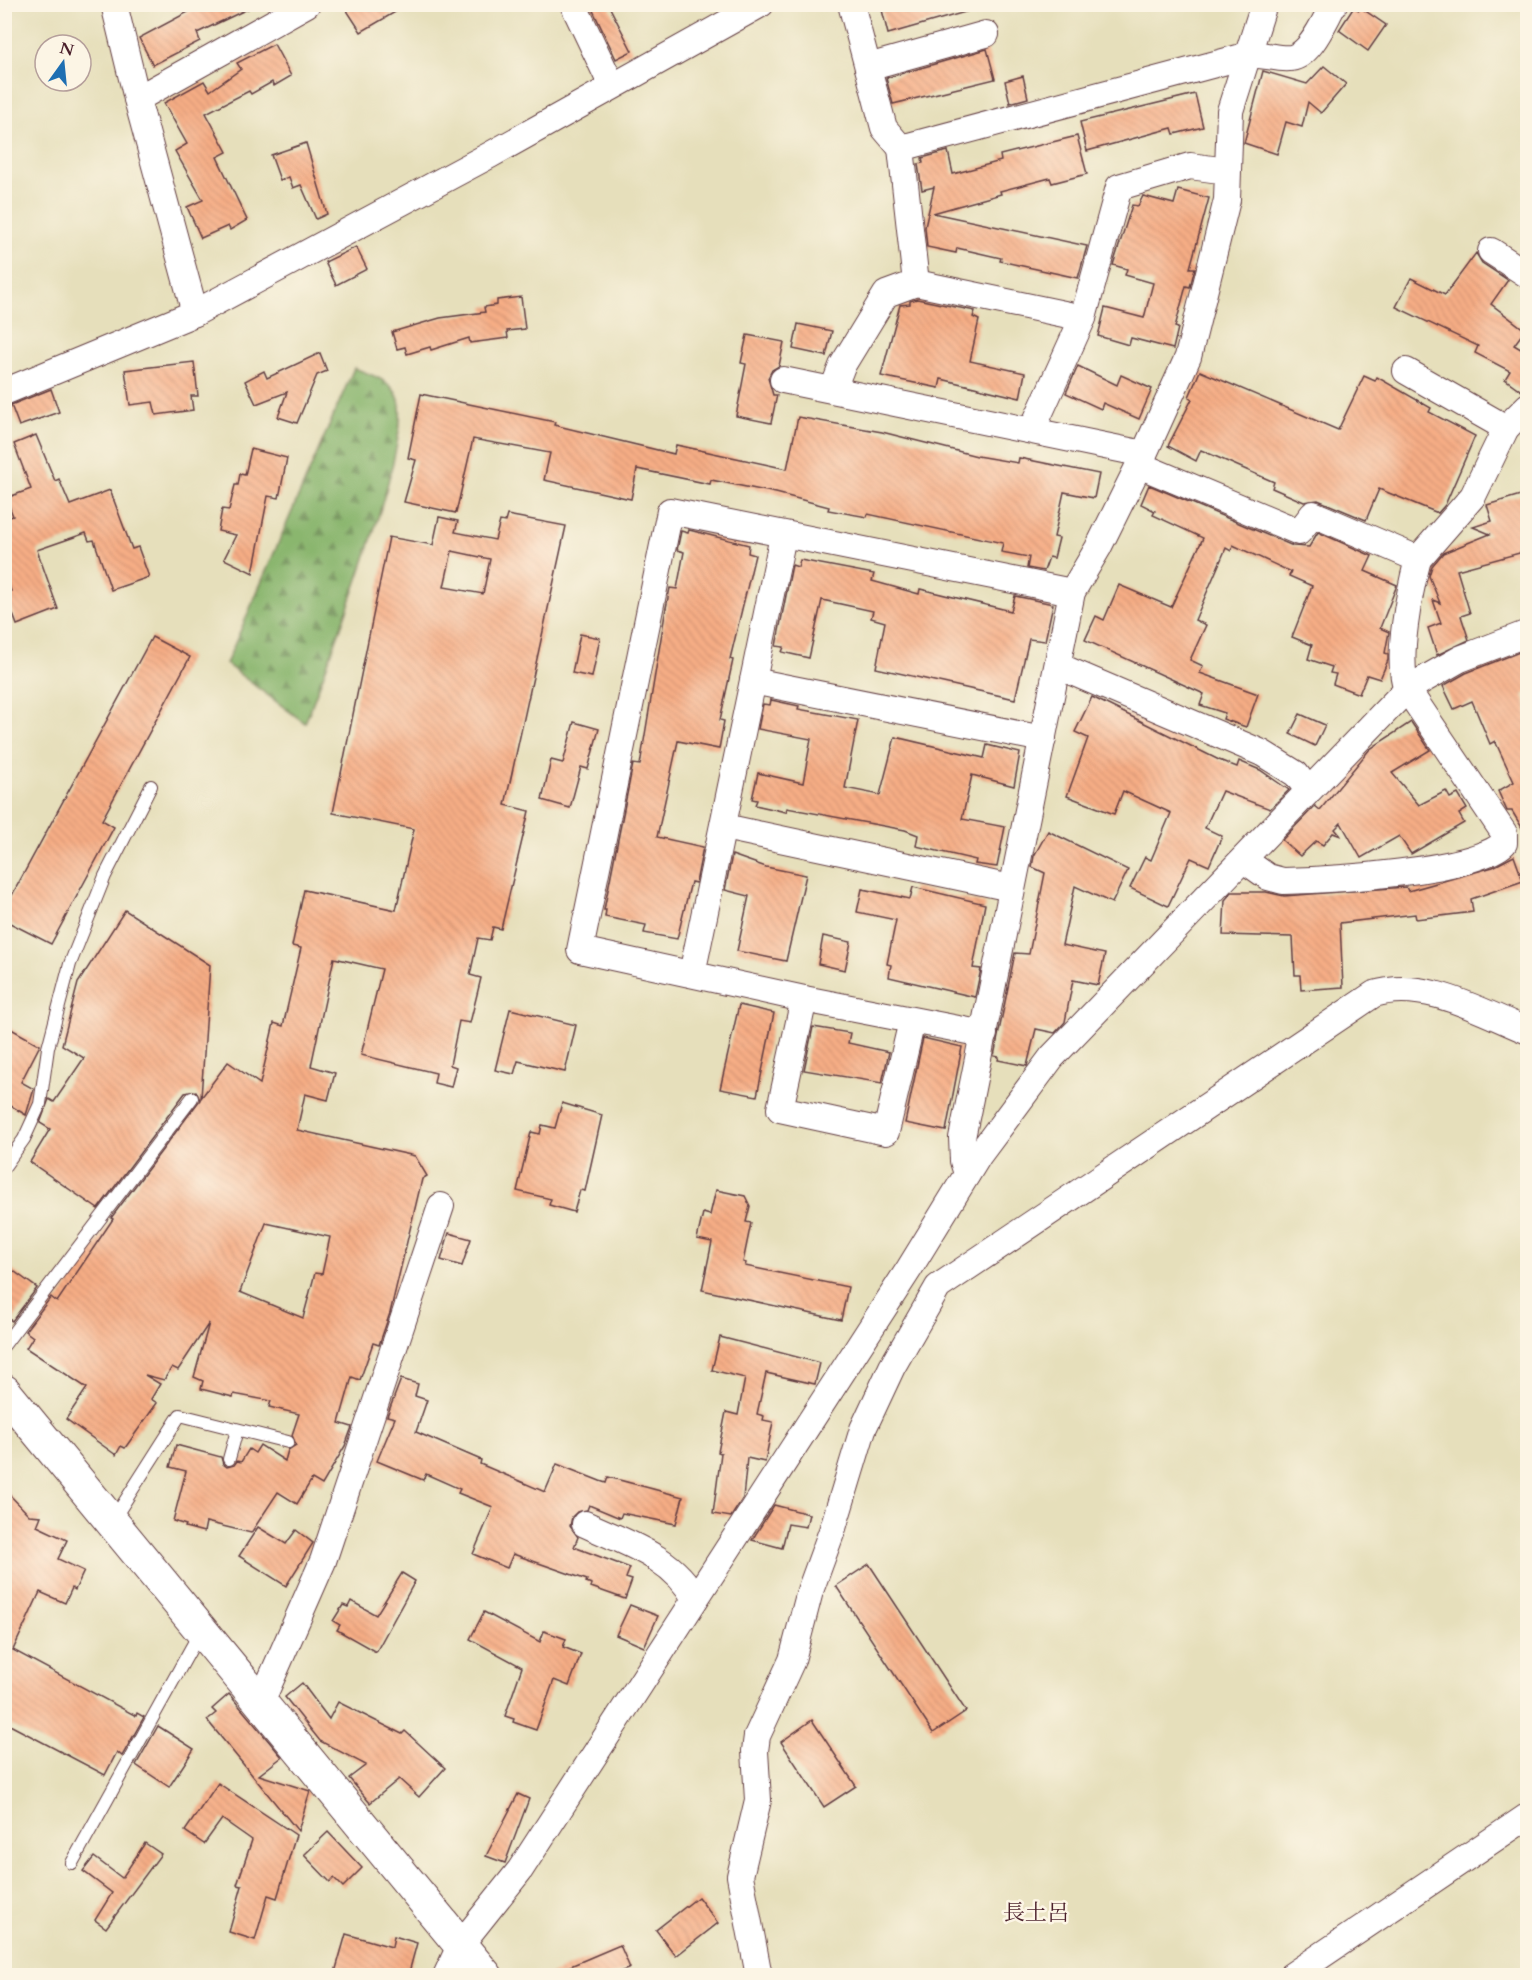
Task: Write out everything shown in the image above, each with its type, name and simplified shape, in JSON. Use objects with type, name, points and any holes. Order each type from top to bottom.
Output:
[{"type":"street","points":[[114,4],[137,99],[195,313]]},
{"type":"street","points":[[137,99],[307,4]]},
{"type":"street","points":[[573,4],[612,86]]},
{"type":"street","points":[[4,392],[195,313],[761,4]]},
{"type":"street","points":[[851,4],[884,128],[901,148],[916,283]]},
{"type":"street","points":[[967,1174],[963,1161],[962,1138],[1072,592],[1142,460],[1188,357],[1227,200],[1230,111],[1264,4]]},
{"type":"street","points":[[901,148],[1249,55],[1262,53],[1290,58],[1302,54],[1334,4]]},
{"type":"street","points":[[868,67],[986,34]]},
{"type":"street","points":[[1032,430],[1083,318],[1119,187],[1190,166],[1227,171]]},
{"type":"street","points":[[1491,251],[1527,275]]},
{"type":"street","points":[[833,389],[842,366],[886,294],[916,283],[1083,318]]},
{"type":"street","points":[[1406,371],[1506,428]]},
{"type":"street","points":[[783,380],[1032,430],[1142,460],[1299,532],[1313,514],[1418,559]]},
{"type":"street","points":[[1244,861],[1268,877],[1283,881],[1303,880],[1409,872],[1482,856],[1504,843],[1504,832],[1407,689],[1402,677],[1408,599],[1418,559],[1473,496],[1506,428],[1527,406]]},
{"type":"street","points":[[984,1034],[804,999],[580,950],[670,511],[783,536],[1072,592]]},
{"type":"street","points":[[692,974],[783,536]]},
{"type":"street","points":[[446,1976],[462,1944],[520,1870],[909,1269],[967,1174],[1052,1057],[1176,927],[1244,861],[1308,790],[1407,689],[1460,659],[1527,633]]},
{"type":"street","points":[[1058,666],[1262,753],[1296,774],[1308,790]]},
{"type":"street","points":[[753,681],[1043,739]]},
{"type":"street","points":[[724,827],[1011,888]]},
{"type":"street","points":[[759,1976],[740,1876],[757,1808],[754,1751],[757,1736],[792,1660],[810,1591],[833,1528],[863,1429],[892,1367],[938,1287],[1374,994],[1393,988],[1415,989],[1450,999],[1527,1031]]},
{"type":"street","points":[[804,999],[780,1109],[886,1132],[912,1021]]},
{"type":"street","points":[[261,1702],[323,1561],[441,1206]]},
{"type":"street","points":[[909,1269],[938,1287]]},
{"type":"street","points":[[4,1390],[486,1976]]},
{"type":"street","points":[[585,1524],[659,1558],[687,1583],[695,1599]]},
{"type":"street","points":[[1291,1976],[1527,1816]]},
{"type":"lane","points":[[4,1167],[24,1139],[40,1104],[48,1048],[70,964],[105,876],[151,786]]},
{"type":"lane","points":[[4,1346],[192,1098]]},
{"type":"lane","points":[[112,1521],[180,1415],[288,1442]]},
{"type":"lane","points":[[229,1459],[237,1430]]},
{"type":"lane","points":[[72,1863],[202,1629]]},
{"type":"green space","points":[[354,368],[379,378],[395,391],[398,397],[400,421],[394,458],[366,556],[305,723],[226,664]]},
{"type":"building","points":[[203,4],[258,4],[197,33],[200,41],[153,65],[139,38]]},
{"type":"building","points":[[363,4],[409,4],[361,32],[346,9]]},
{"type":"building","points":[[590,4],[608,4],[632,51],[616,59]]},
{"type":"building","points":[[905,4],[969,4],[969,11],[888,34],[882,10]]},
{"type":"building","points":[[1354,7],[1359,10],[1361,8],[1386,25],[1368,51],[1339,30]]},
{"type":"building","points":[[274,44],[291,76],[274,86],[272,82],[251,94],[249,91],[206,113],[227,152],[217,157],[247,220],[230,230],[228,226],[201,238],[187,207],[203,200],[175,151],[187,144],[164,103],[204,81],[210,91],[241,69],[237,63]]},
{"type":"building","points":[[987,49],[995,79],[893,104],[886,78]]},
{"type":"building","points":[[1324,66],[1346,84],[1321,113],[1308,102],[1302,127],[1286,122],[1277,154],[1244,143],[1263,71],[1307,84]]},
{"type":"building","points":[[1023,76],[1028,98],[1010,103],[1005,81]]},
{"type":"building","points":[[1195,94],[1203,127],[1174,134],[1172,128],[1087,151],[1080,122]]},
{"type":"building","points":[[1077,136],[1087,174],[1052,183],[1050,178],[1000,191],[1001,194],[933,213],[1087,246],[1078,278],[1000,261],[1001,258],[957,248],[956,253],[927,247],[925,227],[934,187],[922,190],[918,164],[923,163],[922,158],[948,151],[953,174],[1001,161],[1000,155]]},
{"type":"building","points":[[306,143],[327,214],[316,219],[301,185],[293,188],[289,177],[280,180],[271,155]]},
{"type":"building","points":[[1178,190],[1209,198],[1190,268],[1195,268],[1190,287],[1186,286],[1175,327],[1178,328],[1173,349],[1131,338],[1129,345],[1098,336],[1105,308],[1144,318],[1153,283],[1125,275],[1127,269],[1113,265],[1132,205],[1138,206],[1143,196],[1174,204]]},
{"type":"building","points":[[356,247],[367,269],[336,285],[325,262]]},
{"type":"building","points":[[1476,253],[1482,263],[1508,280],[1491,304],[1525,330],[1514,345],[1524,351],[1527,346],[1527,391],[1523,392],[1505,379],[1510,371],[1475,353],[1478,346],[1396,307],[1411,278],[1445,295]]},
{"type":"building","points":[[521,297],[525,329],[507,331],[508,338],[470,343],[469,338],[431,350],[430,347],[407,354],[405,347],[397,349],[392,332],[440,318],[485,312],[484,307],[497,305],[497,300]]},
{"type":"building","points":[[917,299],[975,311],[973,317],[979,320],[970,361],[1025,373],[1020,398],[941,379],[939,388],[881,376],[900,305],[910,304],[910,301]]},
{"type":"building","points":[[798,324],[832,331],[826,356],[793,349]]},
{"type":"building","points":[[747,335],[784,342],[779,366],[772,370],[768,378],[773,395],[777,395],[771,423],[736,416],[746,364],[741,363]]},
{"type":"building","points":[[320,353],[327,371],[317,375],[297,423],[278,417],[287,392],[256,404],[245,381],[264,371],[267,378]]},
{"type":"building","points":[[194,362],[198,396],[191,396],[193,410],[156,415],[153,402],[130,405],[125,370]]},
{"type":"building","points":[[1078,366],[1117,385],[1121,375],[1152,389],[1139,419],[1103,403],[1101,409],[1066,393]]},
{"type":"building","points":[[1200,371],[1338,430],[1364,376],[1375,381],[1377,377],[1431,408],[1429,412],[1475,436],[1445,505],[1438,513],[1379,489],[1366,520],[1318,500],[1304,502],[1272,488],[1274,482],[1201,450],[1196,461],[1168,446],[1192,399],[1189,397]]},
{"type":"building","points":[[51,389],[59,412],[19,426],[11,405]]},
{"type":"building","points":[[421,394],[555,422],[554,425],[674,454],[676,445],[787,469],[798,417],[882,432],[977,456],[1018,463],[1019,458],[1099,474],[1094,498],[1064,492],[1054,537],[1059,538],[1054,558],[1049,557],[1044,571],[1027,568],[1029,557],[1001,552],[1003,543],[868,514],[867,517],[828,510],[829,507],[776,493],[711,480],[710,484],[637,469],[631,499],[544,480],[550,453],[473,439],[456,513],[404,502],[416,460],[408,458]]},
{"type":"building","points":[[36,435],[55,481],[59,479],[70,505],[110,490],[132,549],[138,547],[149,577],[111,590],[94,540],[89,541],[86,533],[37,550],[58,609],[17,625],[5,593],[11,591],[4,572],[4,519],[13,516],[6,498],[31,489],[14,444]]},
{"type":"building","points":[[251,449],[287,458],[279,498],[268,496],[253,573],[224,559],[236,535],[218,531],[222,509],[229,510],[240,474],[245,475]]},
{"type":"building","points":[[1149,485],[1293,546],[1309,547],[1318,532],[1372,556],[1365,571],[1397,585],[1380,628],[1389,632],[1385,653],[1388,654],[1388,660],[1380,679],[1367,675],[1359,694],[1333,684],[1336,674],[1330,673],[1332,667],[1308,659],[1312,645],[1292,637],[1312,586],[1289,576],[1291,572],[1233,545],[1231,551],[1226,548],[1195,620],[1206,625],[1190,660],[1203,666],[1200,673],[1258,694],[1246,727],[1223,719],[1225,713],[1200,705],[1204,694],[1085,640],[1096,616],[1104,620],[1119,585],[1171,607],[1203,538],[1153,515],[1155,511],[1141,504]]},
{"type":"building","points":[[1527,493],[1527,551],[1457,570],[1470,613],[1461,616],[1469,640],[1437,655],[1428,628],[1441,623],[1433,600],[1440,603],[1429,576],[1432,566],[1443,553],[1490,534],[1473,527],[1492,521],[1487,505]]},
{"type":"building","points":[[507,515],[566,526],[505,805],[529,811],[501,929],[493,927],[490,940],[478,938],[470,975],[481,978],[470,1023],[459,1021],[450,1065],[456,1067],[451,1087],[434,1083],[436,1073],[361,1055],[382,969],[334,958],[311,1066],[335,1073],[328,1100],[305,1094],[297,1130],[415,1156],[427,1176],[422,1179],[390,1313],[379,1345],[373,1343],[360,1380],[352,1377],[339,1423],[352,1427],[345,1446],[322,1485],[312,1479],[297,1504],[278,1492],[251,1533],[206,1522],[204,1532],[185,1527],[186,1525],[173,1521],[186,1471],[170,1467],[176,1445],[221,1457],[223,1464],[227,1467],[234,1465],[237,1461],[241,1462],[249,1449],[255,1453],[260,1445],[285,1461],[288,1450],[296,1445],[292,1435],[299,1414],[269,1407],[271,1401],[234,1394],[233,1397],[201,1389],[203,1381],[194,1377],[209,1323],[178,1370],[172,1367],[164,1380],[145,1375],[160,1384],[151,1399],[157,1403],[125,1448],[121,1446],[116,1455],[66,1419],[87,1388],[26,1348],[33,1337],[25,1331],[51,1297],[57,1302],[113,1219],[111,1218],[200,1100],[196,1091],[185,1093],[98,1209],[30,1162],[50,1129],[40,1123],[49,1099],[54,1102],[84,1058],[62,1045],[78,983],[125,910],[210,965],[201,1098],[228,1062],[260,1084],[274,1023],[283,1026],[301,948],[292,946],[304,890],[396,910],[414,829],[333,813],[389,537],[433,545],[439,517],[458,521],[455,532],[495,540],[500,521],[505,522]],"holes":[[[452,551],[490,559],[483,594],[444,587]],[[266,1223],[330,1237],[322,1274],[315,1273],[303,1318],[240,1292]]]},
{"type":"building","points":[[689,530],[749,545],[748,553],[755,555],[730,659],[733,660],[720,720],[724,721],[719,749],[678,741],[657,837],[703,847],[696,883],[691,882],[677,939],[644,933],[646,925],[605,917],[606,910],[604,910],[633,764],[640,765],[670,588],[677,589],[684,552],[677,550],[681,531],[688,533]]},
{"type":"building","points":[[800,560],[874,574],[872,581],[919,594],[920,589],[1011,611],[1015,596],[1053,604],[1045,641],[1029,639],[1015,699],[876,668],[885,622],[871,618],[873,611],[822,600],[809,658],[782,652],[784,647],[776,646],[792,565],[798,567]]},
{"type":"building","points":[[580,634],[600,638],[592,677],[572,673]]},
{"type":"building","points":[[152,637],[190,657],[102,820],[114,827],[51,944],[4,920],[4,910]]},
{"type":"building","points":[[1527,649],[1527,693],[1523,695],[1527,705],[1527,836],[1512,811],[1507,811],[1498,791],[1514,782],[1495,741],[1490,744],[1472,701],[1454,709],[1443,686],[1466,673]]},
{"type":"building","points":[[1092,697],[1219,760],[1237,767],[1239,761],[1260,770],[1289,790],[1270,809],[1222,791],[1205,828],[1222,836],[1209,866],[1191,858],[1168,906],[1130,888],[1145,857],[1151,860],[1171,813],[1123,791],[1114,814],[1067,796],[1088,738],[1075,732]]},
{"type":"building","points":[[771,700],[799,706],[798,709],[858,720],[845,788],[880,795],[895,737],[984,758],[987,745],[1020,753],[1014,786],[972,775],[962,819],[1005,827],[997,867],[975,864],[976,860],[916,846],[918,835],[905,830],[787,808],[786,812],[755,805],[757,800],[752,799],[758,773],[803,783],[811,739],[758,729],[763,704],[770,705]]},
{"type":"building","points":[[1300,714],[1325,725],[1315,746],[1290,734]]},
{"type":"building","points":[[574,722],[599,729],[588,769],[581,767],[570,808],[542,800],[551,760],[563,763]]},
{"type":"building","points":[[1411,722],[1430,750],[1392,773],[1419,805],[1446,791],[1450,798],[1458,794],[1467,809],[1459,814],[1464,823],[1411,854],[1399,836],[1361,858],[1341,823],[1335,829],[1341,836],[1333,833],[1323,845],[1316,841],[1300,856],[1282,840],[1315,806],[1320,810],[1370,749]]},
{"type":"building","points":[[1048,831],[1128,870],[1112,903],[1075,886],[1062,945],[1105,954],[1098,985],[1073,980],[1065,1022],[1055,1033],[1036,1029],[1027,1066],[998,1060],[999,1057],[994,1056],[1015,953],[1029,954],[1045,873],[1032,867],[1034,856]]},
{"type":"building","points":[[732,855],[766,867],[806,875],[786,961],[737,951],[749,896],[725,890]]},
{"type":"building","points":[[1514,856],[1523,881],[1471,899],[1473,912],[1416,919],[1415,914],[1340,923],[1343,987],[1301,990],[1300,975],[1295,975],[1293,937],[1223,935],[1225,900],[1232,892],[1266,892],[1284,896],[1406,887],[1408,891],[1493,867]]},
{"type":"building","points":[[913,887],[985,904],[973,968],[981,969],[975,997],[889,977],[891,965],[887,964],[896,920],[857,912],[862,889],[910,899]]},
{"type":"building","points":[[823,936],[851,942],[845,970],[818,964]]},
{"type":"building","points":[[739,1005],[774,1013],[757,1096],[720,1089]]},
{"type":"building","points":[[510,1009],[576,1025],[565,1072],[518,1061],[514,1074],[495,1070]]},
{"type":"building","points":[[4,1025],[40,1045],[21,1082],[34,1089],[26,1115],[8,1104],[4,1110]]},
{"type":"building","points":[[813,1027],[850,1033],[848,1043],[889,1052],[882,1083],[804,1070]]},
{"type":"building","points":[[923,1038],[962,1047],[946,1131],[905,1123]]},
{"type":"building","points":[[562,1103],[602,1115],[585,1191],[580,1190],[574,1212],[549,1205],[551,1199],[517,1191],[531,1132],[540,1134],[542,1125],[555,1128]]},
{"type":"building","points":[[716,1190],[745,1196],[750,1206],[746,1222],[751,1223],[743,1262],[746,1263],[745,1266],[848,1287],[841,1320],[702,1290],[712,1242],[697,1239],[703,1213],[710,1215]]},
{"type":"building","points":[[449,1233],[471,1239],[462,1266],[441,1260]]},
{"type":"building","points":[[4,1264],[37,1288],[12,1321],[4,1316]]},
{"type":"building","points":[[720,1337],[820,1363],[815,1384],[766,1373],[757,1414],[764,1416],[763,1420],[773,1422],[765,1462],[747,1458],[743,1498],[731,1517],[713,1514],[721,1453],[718,1452],[726,1412],[738,1415],[745,1378],[712,1370]]},
{"type":"building","points":[[401,1379],[418,1384],[415,1396],[427,1400],[416,1432],[481,1460],[480,1464],[545,1492],[557,1464],[606,1483],[608,1477],[683,1497],[676,1524],[622,1513],[620,1518],[589,1505],[587,1510],[577,1512],[572,1517],[570,1526],[578,1537],[574,1547],[630,1568],[626,1578],[632,1580],[625,1599],[591,1587],[592,1584],[586,1582],[587,1580],[513,1554],[507,1568],[473,1554],[493,1507],[458,1493],[460,1489],[426,1474],[423,1480],[377,1461],[395,1418],[387,1416]]},
{"type":"building","points":[[4,1489],[29,1515],[41,1516],[37,1526],[67,1540],[58,1559],[84,1571],[75,1590],[72,1588],[65,1603],[40,1592],[13,1650],[136,1716],[137,1713],[144,1717],[122,1756],[117,1752],[105,1775],[4,1722]]},
{"type":"building","points":[[774,1505],[809,1514],[806,1527],[788,1524],[782,1548],[752,1540]]},
{"type":"building","points":[[258,1527],[286,1544],[296,1530],[313,1543],[286,1586],[239,1556]]},
{"type":"building","points":[[869,1564],[966,1711],[933,1733],[836,1586]]},
{"type":"building","points":[[402,1573],[415,1581],[376,1652],[337,1630],[340,1625],[333,1621],[343,1605],[348,1607],[351,1601],[376,1615]]},
{"type":"building","points":[[630,1605],[658,1616],[644,1647],[616,1635]]},
{"type":"building","points":[[484,1612],[540,1642],[544,1631],[566,1639],[563,1647],[581,1654],[569,1686],[554,1680],[536,1730],[513,1722],[514,1719],[505,1716],[522,1667],[470,1639]]},
{"type":"building","points":[[302,1683],[329,1719],[338,1702],[402,1734],[405,1731],[445,1768],[419,1797],[399,1779],[370,1803],[349,1778],[366,1765],[320,1741],[285,1697]]},
{"type":"building","points":[[229,1694],[282,1757],[259,1775],[310,1791],[298,1831],[207,1720],[216,1713],[212,1709]]},
{"type":"building","points":[[812,1720],[856,1786],[824,1807],[781,1742]]},
{"type":"building","points":[[158,1726],[194,1749],[169,1787],[136,1765]]},
{"type":"building","points":[[218,1783],[296,1835],[277,1898],[268,1895],[255,1940],[229,1932],[242,1886],[237,1885],[252,1840],[222,1819],[204,1844],[185,1831]]},
{"type":"building","points":[[518,1794],[529,1799],[505,1863],[486,1856]]},
{"type":"building","points":[[328,1832],[362,1868],[343,1887],[334,1878],[330,1882],[304,1855]]},
{"type":"building","points":[[145,1843],[161,1854],[106,1928],[95,1920],[112,1893],[83,1871],[94,1857],[122,1878]]},
{"type":"building","points":[[698,1897],[718,1923],[676,1956],[656,1930]]},
{"type":"building","points":[[346,1934],[392,1947],[394,1936],[417,1943],[408,1976],[334,1976]]},
{"type":"building","points":[[620,1945],[630,1968],[610,1976],[547,1976]]},
{"type":"district","name":"長土呂","points":[[1036,1913]]}]
